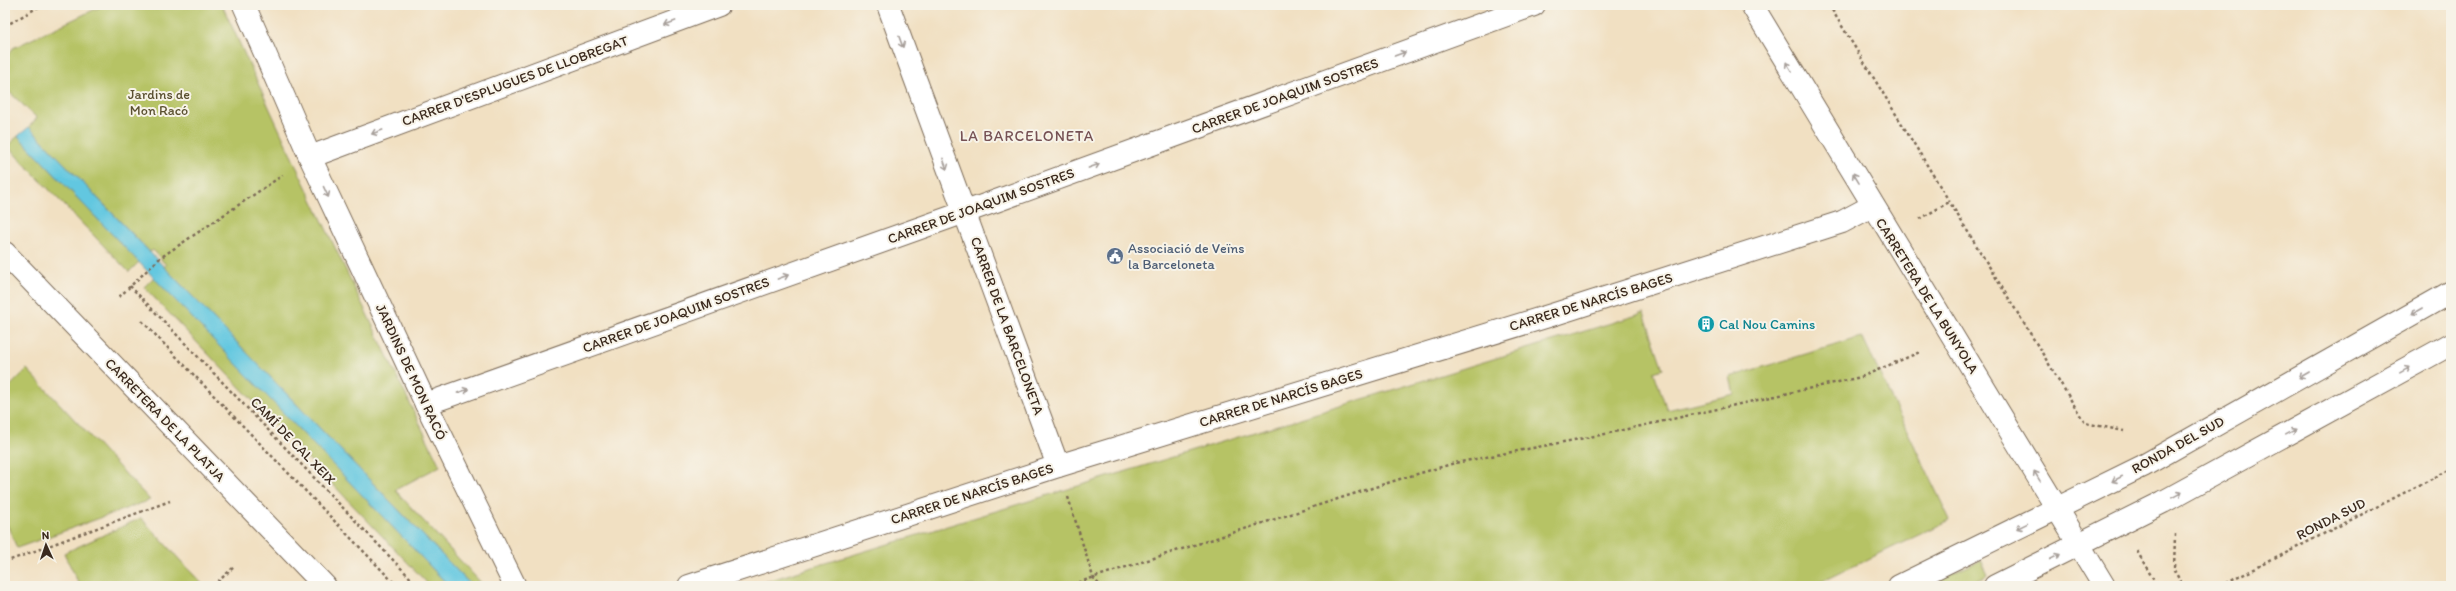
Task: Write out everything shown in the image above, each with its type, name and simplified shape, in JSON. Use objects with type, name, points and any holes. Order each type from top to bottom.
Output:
[{"type":"street","name":"JARDINS DE MON RACÓ","points":[[244,5],[310,157],[426,404],[515,586]]},
{"type":"street","name":"CARRER D'ESPLUGUES DE LLOBREGAT","points":[[310,157],[719,5]]},
{"type":"street","name":"CARRER DE LA BARCELONETA","points":[[888,5],[1058,466]]},
{"type":"street","name":"CARRER DE JOAQUIM SOSTRES","points":[[426,404],[965,212],[1534,5]]},
{"type":"street","name":"CARRETERA DE LA BUNYOLA","points":[[1752,5],[1872,206],[2104,586]]},
{"type":"street","name":"CARRER DE NARCÍS BAGES","points":[[689,586],[1058,466],[1547,316],[1820,230],[1858,216],[1872,206]]},
{"type":"street","name":"CARRETERA DE LA PLATJA","points":[[5,253],[325,586]]},
{"type":"street","name":"RONDA DEL SUD","points":[[1899,586],[2143,466],[2451,292]]},
{"type":"street","points":[[1995,586],[2080,545],[2163,502],[2451,344]]},
{"type":"path","points":[[5,26],[42,5]]},
{"type":"path","points":[[1829,5],[2085,422],[2124,431]]},
{"type":"path","points":[[119,297],[160,258],[310,157]]},
{"type":"path","points":[[1913,223],[1949,202]]},
{"type":"path","name":"CAMÍ DE CAL XEIX","points":[[130,286],[418,586]]},
{"type":"path","points":[[142,321],[397,586]]},
{"type":"path","points":[[1067,586],[1455,463],[1605,434],[1861,377],[1920,352]]},
{"type":"path","points":[[1058,466],[1093,577],[1100,586]]},
{"type":"path","name":"RONDA SUD","points":[[2221,586],[2451,469]]},
{"type":"path","points":[[5,562],[170,501]]},
{"type":"path","points":[[2175,533],[2174,570],[2183,586]]},
{"type":"path","points":[[2136,549],[2157,586]]},
{"type":"path","points":[[213,586],[234,567]]},
{"type":"green space","name":"Jardins de Mon Racó","points":[[104,5],[222,5],[296,166],[440,466],[395,490],[484,586],[472,586],[164,267],[166,265],[153,250],[150,252],[29,127],[37,118],[5,88],[5,60],[13,48]]},
{"type":"green space","points":[[18,136],[139,262],[129,272],[7,146]]},
{"type":"green space","points":[[154,277],[449,586],[430,586],[144,287]]},
{"type":"green space","points":[[1644,313],[1663,369],[1654,372],[1667,410],[1734,394],[1730,377],[1862,337],[1950,520],[1812,586],[751,586]]},
{"type":"green space","points":[[27,369],[150,500],[17,548],[5,520],[5,391]]},
{"type":"green space","points":[[141,518],[204,586],[80,586],[64,553]]},
{"type":"green space","points":[[1981,560],[1988,575],[1965,586],[1926,586]]},
{"type":"water","points":[[29,127],[472,586],[449,586],[18,136]]},
{"type":"place","name":"Associació de Veïns la Barceloneta","points":[[1115,256]]},
{"type":"place","name":"Cal Nou Camins","points":[[1706,324]]},
{"type":"district","name":"LA BARCELONETA","points":[[1027,136]]}]
